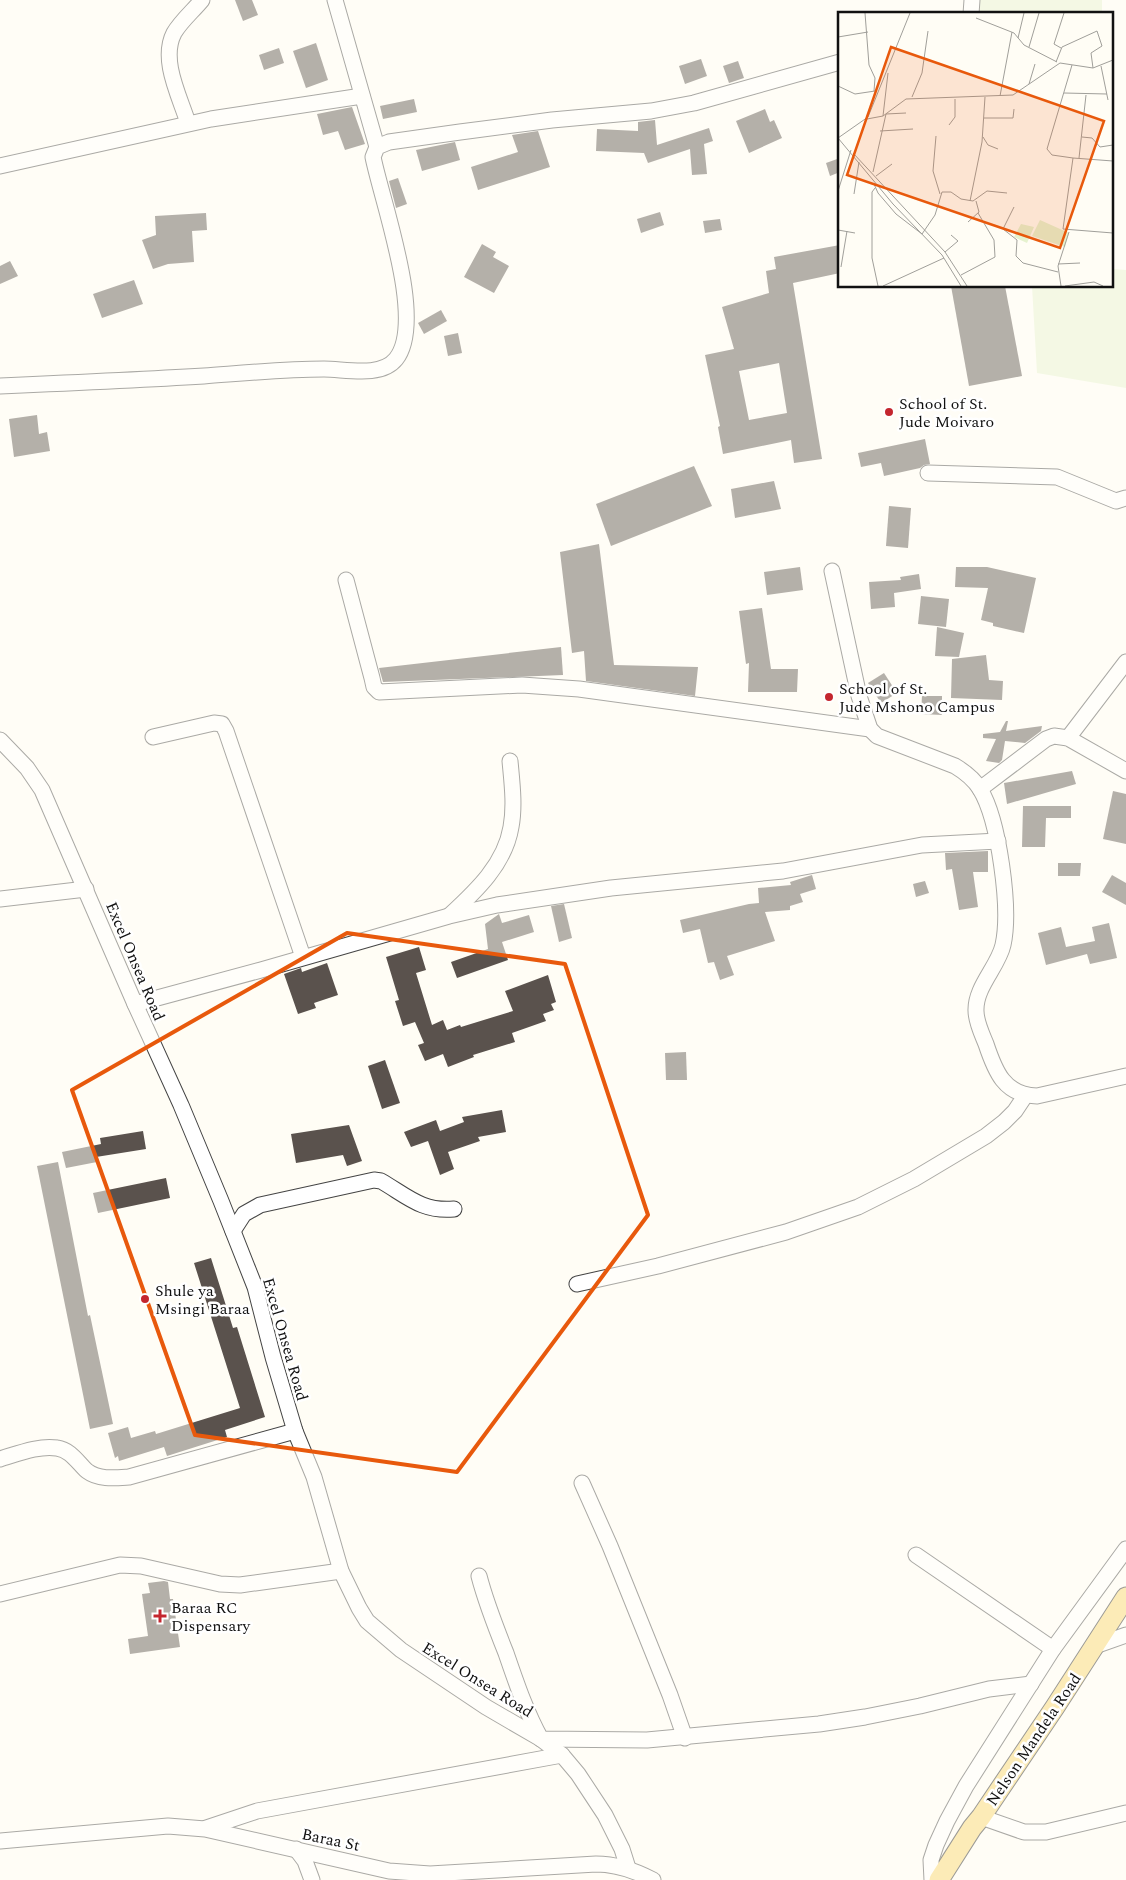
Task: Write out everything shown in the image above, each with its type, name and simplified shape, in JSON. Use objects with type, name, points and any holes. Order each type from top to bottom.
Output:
[{"type":"main road","name":"Nelson Mandela Road","points":[[939,1880],[1126,1597]]},
{"type":"street","points":[[188,123],[174,78],[169,51],[170,42],[175,31],[202,0]]},
{"type":"street","points":[[0,386],[311,369],[363,371],[388,366],[396,359],[405,336],[407,314],[404,287],[373,157],[377,146],[335,0]]},
{"type":"street","points":[[377,146],[389,142],[497,127],[651,111],[702,101],[838,63]]},
{"type":"street","points":[[0,166],[188,123],[266,109],[362,96]]},
{"type":"street","points":[[928,472],[1057,478],[1116,501],[1126,498]]},
{"type":"street","points":[[832,571],[859,696],[870,728],[877,736],[955,766],[972,778],[990,808],[998,840],[1007,918],[1003,946],[978,998],[976,1011],[993,1065],[1002,1080],[1012,1090],[1025,1096],[1069,1090],[1126,1076]]},
{"type":"street","points":[[346,580],[374,687],[379,692],[522,685],[570,689],[870,728]]},
{"type":"street","points":[[1068,738],[1126,662]]},
{"type":"street","points":[[152,737],[214,723],[222,724],[303,957]]},
{"type":"street","points":[[980,789],[1046,739],[1060,736],[1068,738],[1126,771]]},
{"type":"street","name":"Excel Onsea Road","points":[[0,740],[21,761],[42,790],[181,1105],[255,1288],[295,1431],[314,1477],[341,1571],[366,1621],[400,1650],[462,1691],[541,1739],[562,1755],[578,1774],[605,1815],[622,1849],[628,1868]]},
{"type":"street","points":[[448,916],[483,882],[496,866],[505,848],[511,828],[513,798],[510,761]]},
{"type":"street","points":[[135,1004],[448,916],[497,905],[667,881],[784,871],[922,845],[998,840]]},
{"type":"street","points":[[0,899],[86,889]]},
{"type":"street","points":[[577,1284],[658,1266],[786,1232],[858,1207],[914,1179],[986,1136],[1015,1111],[1025,1096]]},
{"type":"street","points":[[233,1231],[244,1214],[260,1205],[374,1180],[381,1180],[420,1205],[434,1210],[454,1209]]},
{"type":"street","points":[[0,1459],[46,1447],[59,1448],[74,1457],[88,1472],[101,1477],[129,1477],[295,1431]]},
{"type":"street","points":[[582,1483],[610,1546],[670,1695],[685,1738]]},
{"type":"street","points":[[932,1880],[931,1860],[947,1821],[990,1747],[1053,1649],[1126,1549]]},
{"type":"street","points":[[916,1555],[1053,1649]]},
{"type":"street","points":[[0,1594],[120,1566],[141,1566],[220,1584],[240,1585],[341,1571]]},
{"type":"street","points":[[479,1576],[485,1601],[521,1696],[541,1739],[647,1740],[685,1738],[819,1724],[865,1717],[989,1689],[1031,1684]]},
{"type":"street","points":[[1095,1646],[1126,1635]]},
{"type":"street","points":[[205,1829],[257,1811],[562,1755]]},
{"type":"street","points":[[981,1817],[1024,1832],[1046,1832],[1126,1813]]},
{"type":"street","name":"Baraa St","points":[[0,1842],[168,1826],[205,1829],[296,1849],[389,1875],[614,1864],[628,1868],[653,1880]]},
{"type":"street","points":[[296,1849],[305,1861],[312,1880]]},
{"type":"highlighted area","points":[[347,933],[565,964],[648,1215],[457,1472],[195,1435],[72,1090]]},
{"type":"green space","points":[[975,0],[1102,0],[1102,12],[974,12]]},
{"type":"green space","points":[[1114,269],[1126,270],[1126,388],[1037,373],[1032,288],[1114,288]]},
{"type":"building","points":[[235,0],[252,0],[258,15],[243,21]]},
{"type":"building","points":[[316,43],[328,80],[306,88],[293,51]]},
{"type":"building","points":[[279,48],[284,63],[264,70],[259,55]]},
{"type":"building","points":[[701,59],[707,76],[685,84],[679,66]]},
{"type":"building","points":[[738,61],[744,78],[729,83],[723,66]]},
{"type":"building","points":[[414,99],[417,112],[383,119],[380,106]]},
{"type":"building","points":[[352,107],[365,144],[345,150],[338,131],[323,135],[317,114]]},
{"type":"building","points":[[765,109],[770,122],[774,120],[782,138],[749,153],[736,121]]},
{"type":"building","points":[[655,120],[657,145],[709,128],[713,141],[704,144],[707,174],[692,175],[690,149],[648,163],[644,153],[596,151],[597,129],[638,131],[638,122]]},
{"type":"building","points":[[538,131],[550,167],[478,190],[471,167],[518,152],[512,135]]},
{"type":"building","points":[[455,142],[460,160],[422,171],[416,150]]},
{"type":"building","points":[[838,159],[838,173],[830,176],[826,163]]},
{"type":"building","points":[[398,178],[407,204],[396,208],[389,181]]},
{"type":"building","points":[[660,212],[664,225],[641,233],[637,219]]},
{"type":"building","points":[[206,213],[207,230],[192,231],[194,262],[168,264],[153,269],[142,240],[156,235],[155,216]]},
{"type":"building","points":[[720,219],[722,230],[705,233],[703,221]]},
{"type":"building","points":[[482,244],[496,252],[493,257],[509,266],[494,293],[464,277]]},
{"type":"building","points":[[838,245],[838,273],[793,283],[822,459],[794,463],[791,440],[723,454],[718,427],[720,426],[705,355],[734,349],[722,307],[769,293],[766,271],[776,269],[774,257]],"holes":[[[779,363],[787,413],[749,420],[739,371]]]},
{"type":"building","points":[[10,261],[18,276],[0,284],[0,266]]},
{"type":"building","points":[[134,280],[143,304],[102,318],[93,294]]},
{"type":"building","points":[[951,288],[1005,288],[1022,376],[969,386]]},
{"type":"building","points":[[441,310],[447,321],[424,334],[418,323]]},
{"type":"building","points":[[458,333],[462,353],[448,356],[444,336]]},
{"type":"building","points":[[37,415],[39,434],[47,432],[50,451],[14,457],[9,419]]},
{"type":"building","points":[[925,439],[930,464],[884,476],[881,463],[861,467],[858,453]]},
{"type":"building","points":[[694,466],[712,506],[611,546],[596,504]]},
{"type":"building","points":[[774,481],[781,509],[735,518],[731,489]]},
{"type":"building","points":[[889,506],[911,508],[908,548],[886,546]]},
{"type":"building","points":[[599,544],[614,665],[698,667],[695,696],[586,681],[584,651],[572,653],[560,552]]},
{"type":"building","points":[[800,567],[803,590],[767,595],[764,572]]},
{"type":"building","points":[[956,567],[987,567],[1036,578],[1024,633],[993,626],[993,623],[981,620],[988,588],[955,587]]},
{"type":"building","points":[[919,574],[921,589],[894,593],[895,607],[871,609],[869,582],[901,580],[900,577]]},
{"type":"building","points":[[921,596],[949,599],[946,627],[918,624]]},
{"type":"building","points":[[762,608],[771,669],[798,669],[797,692],[748,692],[749,663],[746,664],[739,611]]},
{"type":"building","points":[[937,627],[964,633],[959,657],[935,656]]},
{"type":"building","points":[[561,647],[563,675],[383,682],[379,668]]},
{"type":"building","points":[[986,655],[989,680],[1003,681],[1002,700],[951,698],[952,659]]},
{"type":"building","points":[[884,673],[897,693],[881,703],[868,683]]},
{"type":"building","points":[[922,696],[942,696],[942,715],[921,714]]},
{"type":"building","points":[[1006,721],[1008,721],[1006,731],[1042,726],[1041,731],[1025,743],[1005,741],[1002,760],[999,763],[986,761],[996,739],[983,738],[983,734],[1000,732]]},
{"type":"building","points":[[1072,771],[1076,784],[1007,804],[1004,783]]},
{"type":"building","points":[[1113,791],[1126,794],[1126,844],[1103,839]]},
{"type":"building","points":[[1023,806],[1071,806],[1071,818],[1046,818],[1045,847],[1022,847]]},
{"type":"building","points":[[988,851],[988,872],[973,872],[978,907],[959,910],[952,869],[946,870],[945,853]]},
{"type":"building","points":[[1058,863],[1081,863],[1080,876],[1058,876]]},
{"type":"building","points":[[812,875],[816,889],[800,894],[803,902],[790,906],[790,910],[765,912],[775,941],[727,956],[734,975],[720,980],[714,962],[708,963],[700,929],[683,933],[680,920],[759,903],[758,888],[791,885],[790,882]]},
{"type":"building","points":[[1112,875],[1126,883],[1126,905],[1102,892]]},
{"type":"building","points":[[925,881],[929,893],[916,897],[913,884]]},
{"type":"building","points":[[564,904],[572,938],[559,942],[551,906]]},
{"type":"building","points":[[499,914],[502,923],[529,915],[534,932],[502,942],[508,960],[457,978],[451,962],[488,949],[485,924]]},
{"type":"building","points":[[1109,923],[1117,958],[1090,964],[1087,954],[1046,965],[1038,933],[1061,927],[1066,947],[1095,941],[1092,927]]},
{"type":"building","points":[[419,947],[426,970],[416,973],[432,1025],[443,1020],[447,1030],[513,1011],[505,991],[548,975],[556,1002],[551,1004],[554,1010],[543,1014],[546,1021],[512,1033],[515,1042],[473,1055],[474,1057],[448,1067],[443,1054],[425,1061],[418,1045],[424,1043],[415,1022],[403,1026],[395,1001],[399,1000],[386,957]]},
{"type":"building","points":[[327,963],[338,995],[314,1003],[316,1008],[298,1014],[284,974],[301,968],[302,972]]},
{"type":"building","points":[[686,1052],[687,1080],[666,1080],[665,1053]]},
{"type":"building","points":[[385,1060],[400,1103],[382,1109],[368,1066]]},
{"type":"building","points":[[502,1110],[506,1132],[478,1137],[480,1141],[448,1152],[454,1169],[440,1175],[428,1141],[411,1147],[404,1132],[436,1120],[440,1131],[464,1122],[462,1117]]},
{"type":"building","points":[[349,1125],[362,1161],[347,1166],[343,1155],[296,1163],[291,1134]]},
{"type":"building","points":[[143,1131],[146,1149],[96,1157],[97,1162],[66,1168],[62,1152],[101,1144],[100,1138]]},
{"type":"building","points":[[58,1162],[88,1316],[90,1315],[113,1424],[90,1429],[37,1166]]},
{"type":"building","points":[[166,1178],[170,1198],[98,1213],[93,1193]]},
{"type":"building","points":[[211,1258],[233,1328],[237,1327],[265,1417],[225,1430],[227,1437],[167,1456],[164,1447],[119,1461],[118,1456],[115,1458],[108,1433],[128,1427],[131,1438],[155,1431],[156,1434],[240,1408],[194,1263]]},
{"type":"building","name":"Baraa RC Dispensary","points":[[168,1582],[170,1599],[173,1599],[180,1647],[130,1654],[128,1639],[148,1636],[142,1594],[150,1593],[148,1583]]},
{"type":"place","name":"School of St. Jude Moivaro","points":[[889,412]]},
{"type":"place","name":"School of St. Jude Mshono Campus","points":[[829,697]]},
{"type":"place","name":"Shule ya Msingi Baraa","points":[[145,1299]]},
{"type":"place","name":"Baraa RC Dispensary","points":[[160,1616]]}]
